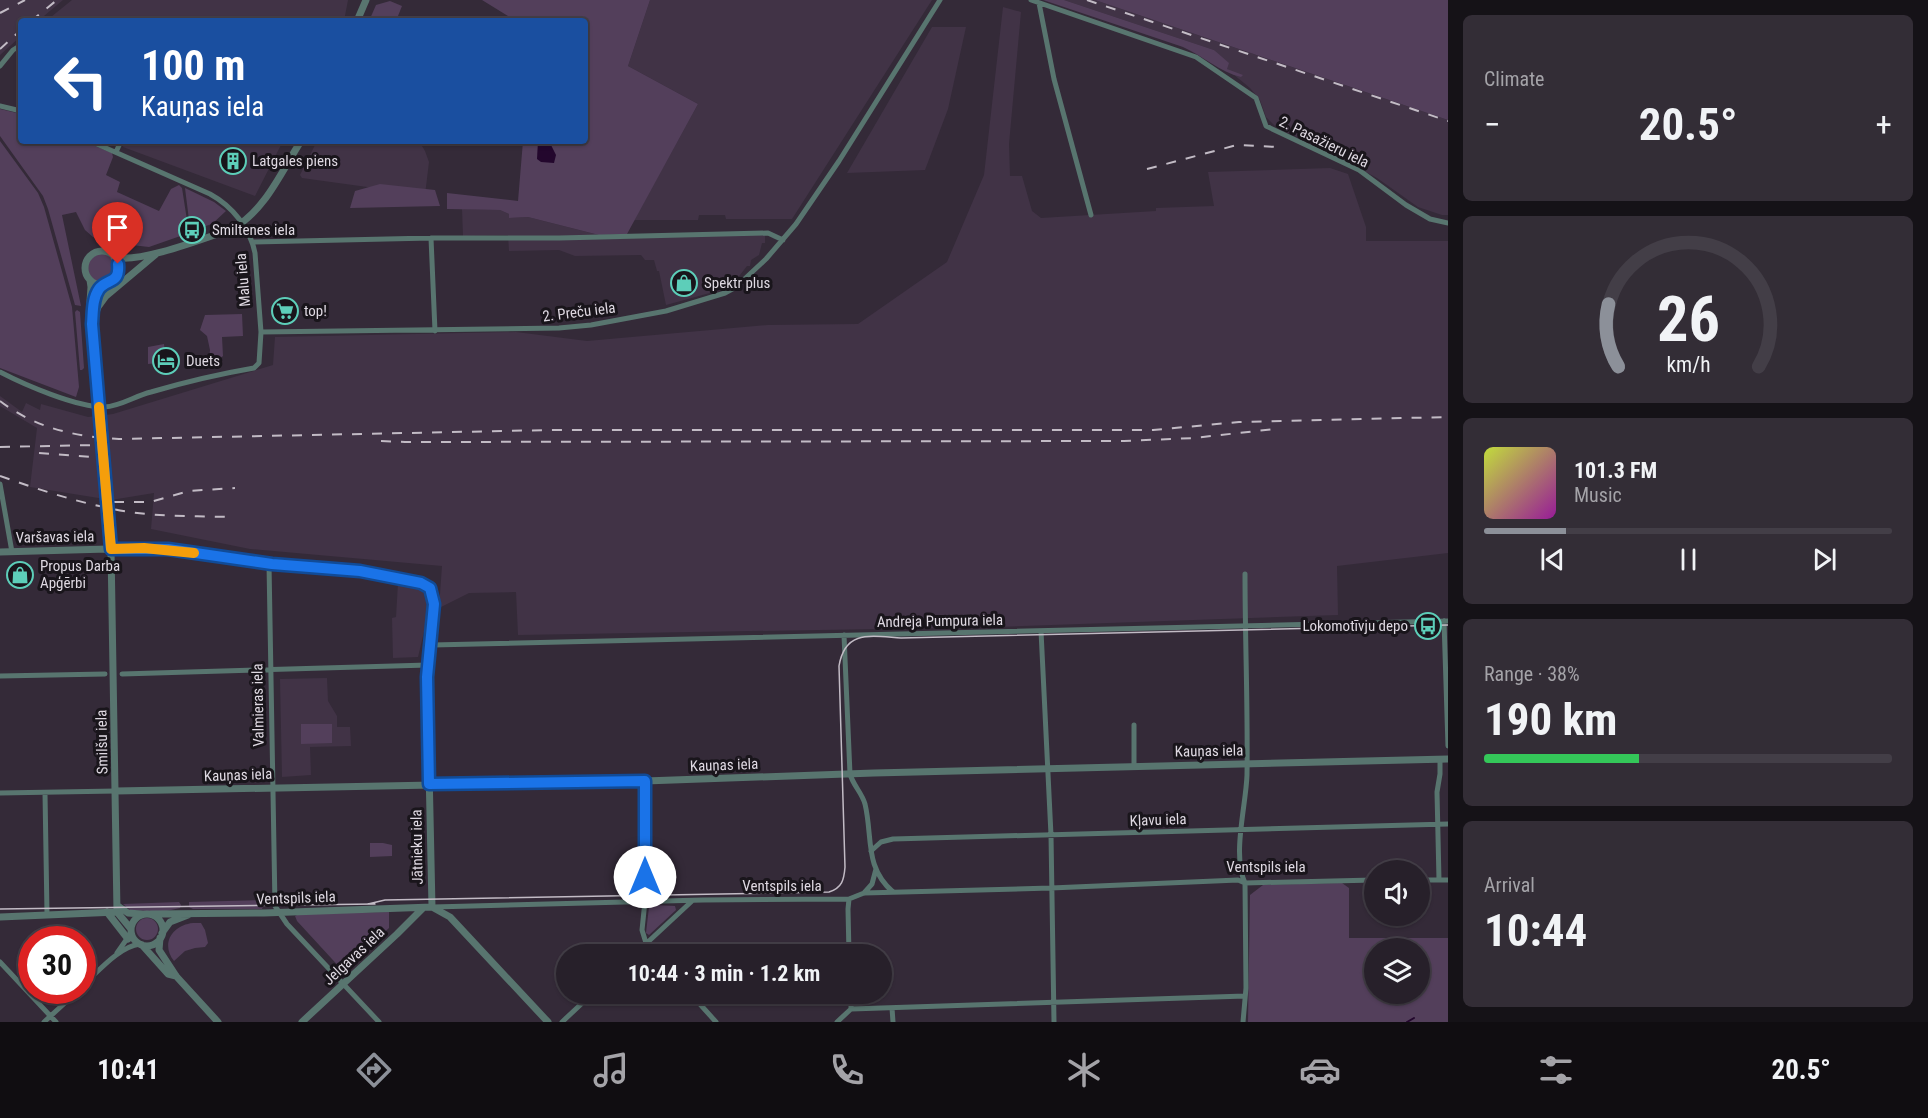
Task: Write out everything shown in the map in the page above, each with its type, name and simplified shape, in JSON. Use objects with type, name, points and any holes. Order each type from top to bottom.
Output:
[{"type":"street","points":[[358,18],[366,0]]},
{"type":"street","name":"2. Preču iela","points":[[261,332],[435,331],[591,326],[684,306],[736,287],[783,240],[839,161],[940,0]]},
{"type":"street","name":"2. Pasažieru iela","points":[[1031,0],[1196,57],[1256,98],[1266,126],[1359,170],[1406,205],[1430,219],[1448,224]]},
{"type":"street","points":[[1039,3],[1054,79],[1091,215]]},
{"type":"street","points":[[0,66],[18,47]]},
{"type":"street","points":[[0,106],[18,110]]},
{"type":"street","name":"Malu iela","points":[[97,144],[220,200],[230,208],[253,242],[261,332]]},
{"type":"street","points":[[116,152],[120,144]]},
{"type":"street","points":[[111,549],[89,316],[91,287],[85,267],[91,256],[103,252],[114,257],[127,258],[147,255],[232,230],[258,209],[299,144]]},
{"type":"street","points":[[253,242],[768,233],[783,240]]},
{"type":"street","points":[[431,238],[435,331]]},
{"type":"street","points":[[92,324],[98,307],[106,296],[158,252]]},
{"type":"street","points":[[92,336],[96,295],[104,285],[114,279],[121,266],[147,255]]},
{"type":"street","points":[[114,257],[118,264],[118,272]]},
{"type":"street","points":[[90,280],[98,285],[104,285]]},
{"type":"street","points":[[0,372],[63,398],[89,406],[103,407],[128,402],[146,393],[193,379],[254,368],[259,363],[261,332]]},
{"type":"street","points":[[0,484],[12,552]]},
{"type":"street","name":"Smilšu iela","points":[[111,549],[117,909]]},
{"type":"street","name":"Varšavas iela","points":[[0,552],[168,549],[269,564],[360,571],[421,583],[430,588]]},
{"type":"street","name":"Valmieras iela","points":[[269,564],[274,906],[287,924],[379,1022]]},
{"type":"street","points":[[1243,1022],[1245,883],[1240,867],[1247,763],[1245,574]]},
{"type":"street","name":"Jātnieku iela","points":[[430,588],[434,604],[429,639],[432,645],[428,665],[432,907]]},
{"type":"street","points":[[1446,621],[1448,746]]},
{"type":"street","name":"Andreja Pumpura iela","points":[[432,645],[1446,621]]},
{"type":"street","points":[[1041,631],[1050,835],[1054,1022]]},
{"type":"street","points":[[844,636],[850,774],[852,783],[865,804],[871,851],[876,869],[882,882],[893,892]]},
{"type":"street","points":[[122,674],[428,665]]},
{"type":"street","points":[[0,676],[105,674]]},
{"type":"street","points":[[1134,725],[1134,766]]},
{"type":"street","points":[[1439,880],[1437,824],[1440,759]]},
{"type":"street","name":"Kauņas iela","points":[[0,794],[645,781],[1448,759]]},
{"type":"street","points":[[645,781],[645,902],[642,930],[646,944],[692,901]]},
{"type":"street","points":[[45,792],[47,914]]},
{"type":"street","name":"Kļavu iela","points":[[871,851],[881,842],[893,839],[1448,824]]},
{"type":"street","points":[[864,893],[872,884],[876,869]]},
{"type":"street","points":[[1430,880],[1448,879]]},
{"type":"street","name":"Ventspils iela","points":[[147,914],[182,913],[188,915],[432,907],[849,899],[864,893],[1238,880],[1245,883],[1364,880]]},
{"type":"street","points":[[849,899],[849,944]]},
{"type":"street","points":[[432,907],[450,916],[548,1022]]},
{"type":"street","name":"Jelgavas iela","points":[[302,1022],[423,908]]},
{"type":"street","points":[[117,909],[130,934]]},
{"type":"street","points":[[0,917],[107,912],[117,909],[128,913],[147,914],[161,924],[159,950],[176,976],[218,1022]]},
{"type":"street","points":[[107,912],[168,974],[176,976]]},
{"type":"street","points":[[117,955],[130,934],[134,920],[147,914]]},
{"type":"street","points":[[96,974],[117,955],[132,946],[152,945],[170,922],[188,915]]},
{"type":"street","points":[[0,962],[56,1022]]},
{"type":"street","points":[[837,1022],[851,1009],[1245,996]]},
{"type":"street","points":[[44,1022],[64,1004]]},
{"type":"street","points":[[561,1022],[581,1004]]},
{"type":"street","points":[[700,1004],[716,1022]]},
{"type":"street","points":[[851,1004],[851,1009]]},
{"type":"street","points":[[892,1008],[893,1022]]},
{"type":"shaded area","points":[[0,0],[63,0],[42,18],[18,18],[18,39],[0,55]]},
{"type":"shaded area","points":[[72,0],[348,0],[345,18],[50,18]]},
{"type":"shaded area","points":[[482,0],[650,0],[628,66],[698,104],[627,234],[599,235],[528,217],[509,218],[509,214],[500,210],[447,209],[447,193],[518,201],[523,144],[588,144],[588,18],[511,18]]},
{"type":"shaded area","points":[[650,0],[932,0],[792,219],[726,219],[725,215],[699,215],[698,220],[634,220],[698,104],[628,66]]},
{"type":"shaded area","points":[[1043,0],[1064,0],[1214,50],[1229,63],[1227,69],[1243,75],[1241,77],[1226,71],[1183,47]]},
{"type":"shaded area","points":[[1064,0],[1095,0],[1448,120],[1448,215],[1418,207],[1377,178],[1275,126],[1266,117],[1260,100],[1250,88],[1227,69],[1214,50]]},
{"type":"shaded area","points":[[1095,0],[1448,0],[1448,120]]},
{"type":"shaded area","points":[[390,1],[402,6],[397,18],[370,18],[376,5]]},
{"type":"shaded area","points":[[1003,7],[1021,12],[1009,144],[1010,176],[1022,176],[1032,211],[1041,218],[1156,211],[1156,208],[1214,206],[1208,172],[1330,168],[1348,174],[1366,227],[1366,241],[1448,241],[1448,553],[1337,566],[1338,615],[993,627],[518,635],[516,592],[469,593],[439,608],[442,566],[250,549],[151,529],[154,493],[111,500],[30,487],[37,428],[0,406],[0,396],[22,412],[26,403],[40,410],[41,404],[88,417],[113,414],[273,365],[275,337],[516,332],[587,341],[768,325],[858,324],[947,262],[984,175]]},
{"type":"shaded area","points":[[932,27],[966,27],[948,109],[925,170],[847,173]]},
{"type":"shaded area","points":[[0,109],[18,113],[18,144],[90,144],[112,153],[113,157],[106,175],[120,182],[117,192],[159,211],[171,189],[179,185],[182,188],[189,233],[149,247],[105,242],[93,237],[85,230],[76,212],[62,215],[81,306],[75,305],[43,196],[0,136]]},
{"type":"shaded area","points":[[0,141],[38,193],[44,207],[72,307],[79,387],[76,397],[0,368]]},
{"type":"shaded area","points":[[124,144],[281,144],[255,196],[123,147]]},
{"type":"shaded area","points":[[316,144],[421,144],[429,162],[425,195],[302,178],[300,175]]},
{"type":"shaded area","points":[[538,144],[550,144],[556,155],[554,163],[541,162],[537,159]]},
{"type":"shaded area","points":[[380,184],[435,190],[440,206],[350,208],[355,191]]},
{"type":"shaded area","points":[[185,188],[214,202],[226,211],[212,224],[196,229],[195,227],[190,228]]},
{"type":"shaded area","points":[[462,209],[500,210],[509,214],[509,218],[528,217],[599,235],[765,232],[765,243],[762,243],[759,255],[751,260],[750,266],[747,266],[733,284],[717,291],[666,305],[659,271],[657,271],[654,260],[645,260],[641,255],[575,256],[559,250],[509,251],[508,235],[463,236]]},
{"type":"shaded area","points":[[102,254],[112,258],[116,268],[112,278],[102,282],[92,278],[88,268],[92,258]]},
{"type":"shaded area","points":[[77,310],[80,312],[84,368],[82,370],[80,370],[75,312]]},
{"type":"shaded area","points":[[242,314],[243,336],[222,337],[223,356],[215,362],[209,359],[207,336],[200,330],[205,315]]},
{"type":"shaded area","points":[[164,344],[166,362],[148,364],[148,347]]},
{"type":"shaded area","points":[[398,583],[421,588],[428,600],[428,615],[418,657],[393,658],[392,618],[396,617]]},
{"type":"shaded area","points":[[327,678],[328,701],[337,716],[337,727],[350,727],[351,746],[310,747],[311,775],[282,777],[280,679]]},
{"type":"shaded area","points":[[301,724],[332,724],[332,743],[301,744]]},
{"type":"shaded area","points":[[370,843],[392,845],[392,856],[370,857]]},
{"type":"shaded area","points":[[1342,883],[1349,888],[1349,938],[1364,938],[1364,1004],[1430,1004],[1430,938],[1448,938],[1448,1022],[1248,1022],[1250,895],[1263,885]]},
{"type":"shaded area","points":[[265,900],[262,909],[193,909],[189,907],[189,902]]},
{"type":"shaded area","points":[[179,902],[180,908],[162,912],[130,910],[123,904]]},
{"type":"shaded area","points":[[653,905],[675,906],[676,910],[649,935],[646,933],[649,907]]},
{"type":"shaded area","points":[[389,912],[389,928],[343,971],[295,916],[299,914]]},
{"type":"shaded area","points":[[147,918],[155,921],[158,929],[155,937],[147,940],[139,937],[136,929],[139,921]]},
{"type":"shaded area","points":[[201,923],[208,943],[205,947],[185,951],[174,961],[168,948],[171,936],[180,927]]},
{"type":"waterway","points":[[1407,1022],[1414,1018]]},
{"type":"tram line","points":[[368,904],[385,900],[829,892],[837,888],[842,883],[845,867],[839,666],[847,646],[861,637],[901,638],[1448,625]]},
{"type":"tram line","points":[[0,909],[375,904]]},
{"type":"railway","points":[[0,13],[25,0]]},
{"type":"railway","points":[[35,18],[57,0]]},
{"type":"railway","points":[[1087,0],[1448,121]]},
{"type":"railway","points":[[0,49],[18,33]]},
{"type":"railway","points":[[1147,169],[1237,145],[1277,147]]},
{"type":"railway","points":[[0,401],[27,418],[56,429],[87,436],[119,439],[552,430],[1153,430],[1239,422],[1448,417]]},
{"type":"railway","points":[[381,441],[1124,441],[1194,438],[1274,429]]},
{"type":"railway","points":[[0,447],[96,445]]},
{"type":"railway","points":[[39,453],[93,457]]},
{"type":"railway","points":[[0,476],[64,497],[113,509],[155,515],[232,517]]},
{"type":"railway","points":[[114,502],[150,502],[189,491],[235,488]]},
{"type":"slow traffic","points":[[99,407],[111,549],[168,549],[194,553]]},
{"type":"place","name":"Latgales piens","points":[[233,161]]},
{"type":"place","name":"Smiltenes iela","points":[[192,230]]},
{"type":"place","name":"Spektr plus","points":[[684,283]]},
{"type":"place","name":"top!","points":[[285,311]]},
{"type":"place","name":"Duets","points":[[166,361]]},
{"type":"place","name":"Propus Darba Apģērbi","points":[[20,575]]},
{"type":"place","name":"Lokomotīvju depo","points":[[1428,626]]},
{"type":"route","points":[[118,264],[118,272],[114,279],[98,290],[92,324],[111,549],[168,549],[272,564],[360,571],[421,583],[430,588],[434,604],[429,639],[432,645],[427,677],[429,784],[645,781],[645,877]]}]
